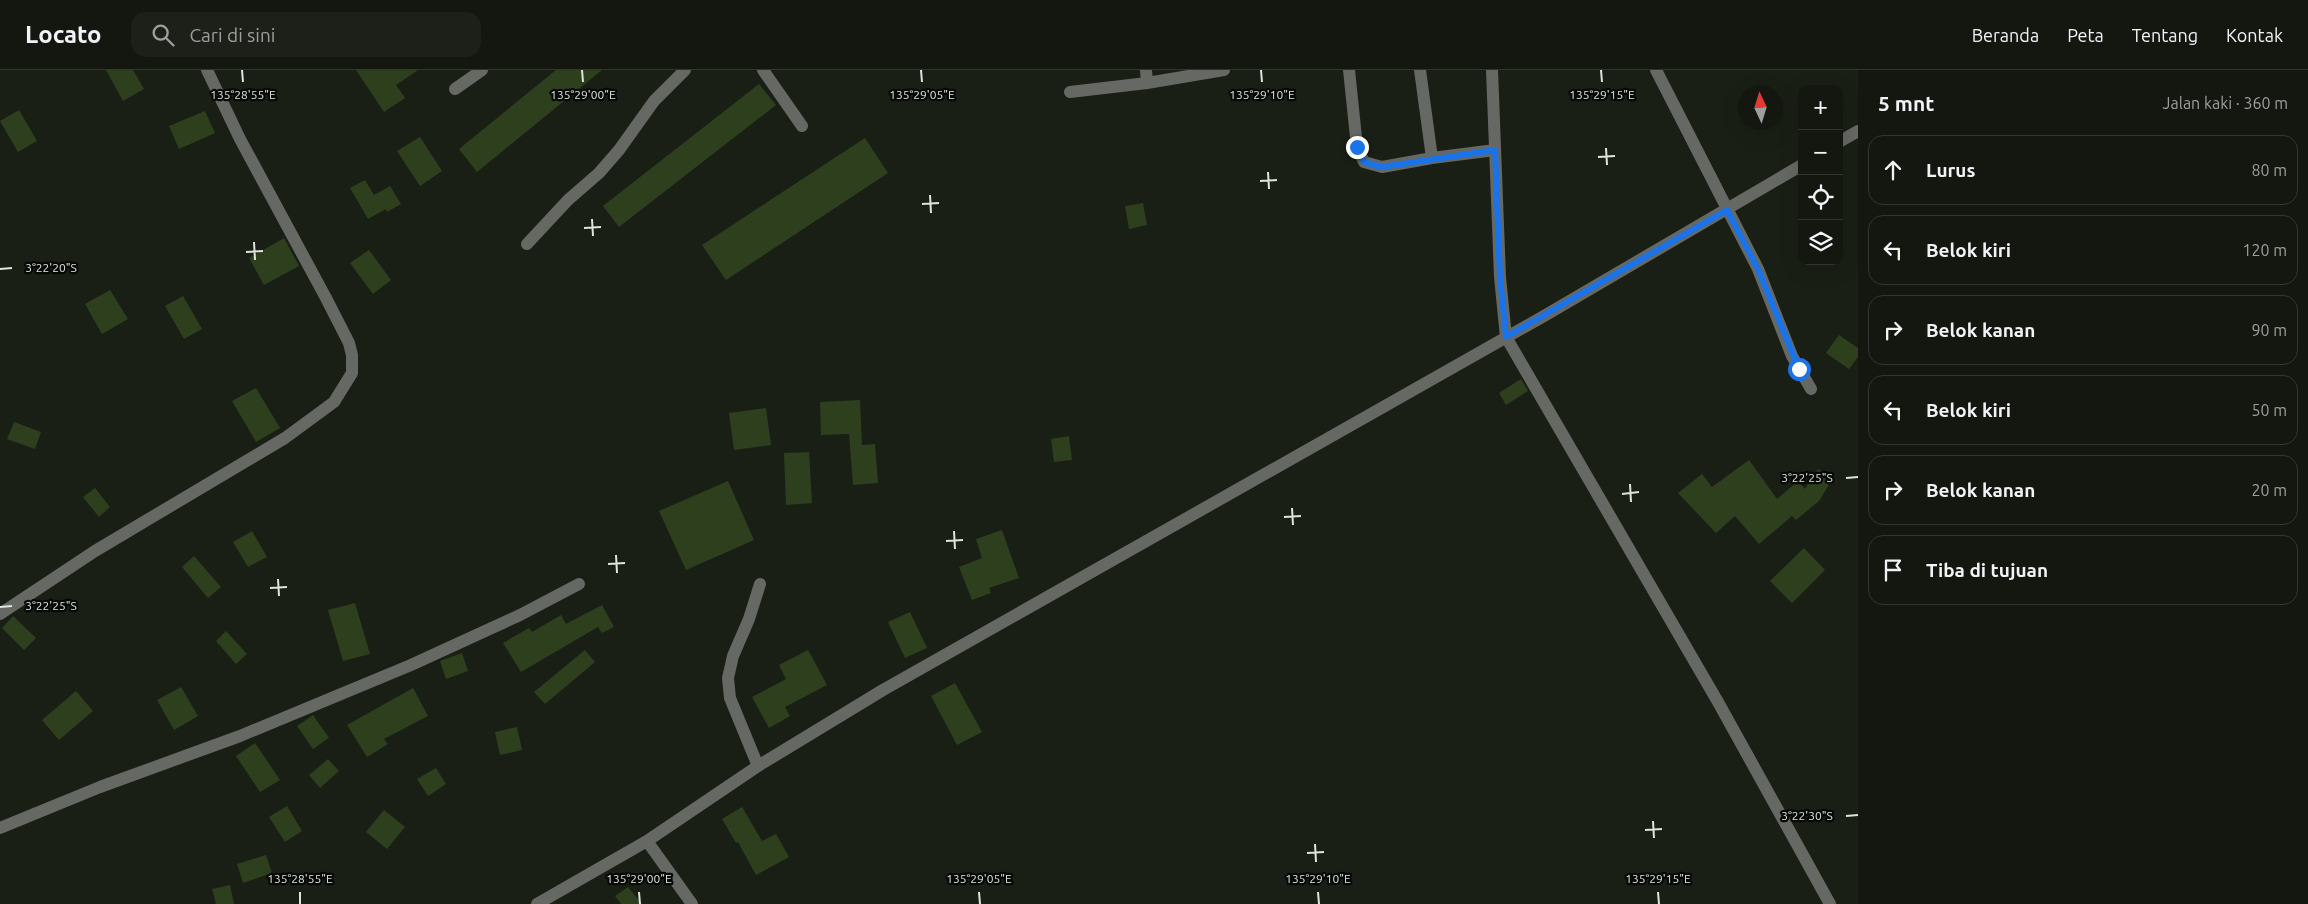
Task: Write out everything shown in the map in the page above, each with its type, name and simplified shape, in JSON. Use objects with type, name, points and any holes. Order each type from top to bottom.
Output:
[{"type":"street","points":[[0,614],[95,551],[181,498],[285,438],[334,402],[352,373],[352,356],[349,343],[240,139],[206,70]]},
{"type":"street","points":[[455,89],[482,70]]},
{"type":"street","points":[[527,244],[568,200],[599,173],[654,101],[684,70]]},
{"type":"street","points":[[763,70],[802,126]]},
{"type":"street","points":[[1070,92],[1147,76],[1224,70]]},
{"type":"street","points":[[1349,70],[1357,147],[1364,162],[1382,167],[1495,150]]},
{"type":"street","points":[[1420,70],[1432,158]]},
{"type":"street","points":[[1492,70],[1500,277],[1506,337],[1718,702],[1830,904]]},
{"type":"street","points":[[1656,70],[1758,269],[1792,356],[1811,389]]},
{"type":"street","points":[[1843,140],[1858,131]]},
{"type":"street","points":[[537,904],[647,841],[758,766],[874,695],[1022,610],[1230,495],[1798,167]]},
{"type":"street","points":[[0,828],[100,787],[240,736],[411,664],[520,615],[579,584]]},
{"type":"street","points":[[758,766],[730,698],[728,678],[733,656],[749,619],[760,584]]},
{"type":"street","points":[[647,841],[692,904]]},
{"type":"building","points":[[106,70],[133,70],[144,89],[123,101]]},
{"type":"building","points":[[356,70],[418,70],[396,85],[405,98],[384,112]]},
{"type":"building","points":[[556,70],[602,70],[477,172],[459,149]]},
{"type":"building","points":[[759,84],[776,105],[619,227],[603,206]]},
{"type":"building","points":[[19,110],[37,141],[18,152],[0,121]]},
{"type":"building","points":[[205,111],[215,133],[179,149],[169,126]]},
{"type":"building","points":[[420,137],[442,171],[420,186],[397,151]]},
{"type":"building","points":[[865,138],[888,173],[726,280],[702,245]]},
{"type":"building","points":[[365,180],[374,195],[390,186],[401,204],[387,212],[386,209],[368,219],[350,188]]},
{"type":"building","points":[[1143,203],[1147,225],[1129,229],[1125,206]]},
{"type":"building","points":[[284,238],[299,266],[264,285],[249,258]]},
{"type":"building","points":[[369,250],[391,280],[373,294],[350,263]]},
{"type":"building","points":[[110,290],[128,319],[102,334],[85,304]]},
{"type":"building","points":[[183,296],[202,329],[184,339],[165,306]]},
{"type":"building","points":[[1839,335],[1858,348],[1858,357],[1849,369],[1826,353]]},
{"type":"building","points":[[1521,379],[1528,391],[1506,405],[1499,393]]},
{"type":"building","points":[[256,388],[280,428],[256,442],[232,401]]},
{"type":"building","points":[[860,400],[862,445],[875,444],[878,483],[853,485],[849,434],[821,435],[820,402]]},
{"type":"building","points":[[766,408],[771,445],[734,450],[729,413]]},
{"type":"building","points":[[14,422],[41,432],[35,449],[7,439]]},
{"type":"building","points":[[1069,436],[1072,460],[1054,462],[1051,439]]},
{"type":"building","points":[[809,452],[812,503],[786,505],[784,453]]},
{"type":"building","points":[[1749,460],[1777,499],[1798,481],[1805,489],[1818,469],[1833,478],[1819,501],[1796,520],[1792,516],[1759,544],[1735,516],[1716,533],[1678,493],[1702,474],[1712,487]]},
{"type":"building","points":[[728,481],[754,540],[686,570],[659,511]]},
{"type":"building","points":[[95,488],[110,507],[99,517],[83,497]]},
{"type":"building","points":[[1002,530],[1019,578],[989,588],[991,593],[972,600],[959,567],[982,558],[976,539]]},
{"type":"building","points":[[252,531],[267,557],[248,567],[233,542]]},
{"type":"building","points":[[1804,548],[1825,570],[1792,603],[1770,581]]},
{"type":"building","points":[[194,556],[221,587],[208,598],[182,567]]},
{"type":"building","points":[[355,603],[370,654],[343,661],[328,610]]},
{"type":"building","points":[[602,605],[614,627],[602,633],[598,627],[521,672],[503,643],[529,628],[532,632],[561,615],[566,624]]},
{"type":"building","points":[[910,612],[927,648],[905,658],[888,622]]},
{"type":"building","points":[[13,616],[36,638],[24,650],[2,628]]},
{"type":"building","points":[[226,631],[247,654],[236,664],[216,641]]},
{"type":"building","points":[[585,650],[595,662],[545,704],[534,692]]},
{"type":"building","points":[[808,650],[827,685],[785,707],[790,716],[769,728],[752,697],[786,679],[779,665]]},
{"type":"building","points":[[462,653],[468,671],[446,679],[440,661]]},
{"type":"building","points":[[955,683],[982,732],[957,745],[931,696]]},
{"type":"building","points":[[181,687],[198,716],[174,730],[157,700]]},
{"type":"building","points":[[413,688],[428,716],[384,739],[388,744],[367,757],[347,725]]},
{"type":"building","points":[[76,691],[93,711],[59,740],[42,720]]},
{"type":"building","points":[[313,715],[329,738],[313,749],[297,726]]},
{"type":"building","points":[[517,727],[522,750],[500,755],[495,732]]},
{"type":"building","points":[[255,743],[280,780],[260,792],[236,756]]},
{"type":"building","points":[[328,759],[339,771],[320,788],[309,775]]},
{"type":"building","points":[[436,768],[446,784],[428,796],[417,779]]},
{"type":"building","points":[[287,806],[302,831],[285,842],[269,817]]},
{"type":"building","points":[[742,807],[762,841],[776,834],[789,857],[756,875],[738,842],[736,843],[722,819]]},
{"type":"building","points":[[384,810],[405,827],[387,849],[366,832]]},
{"type":"building","points":[[266,855],[272,873],[243,883],[237,864]]},
{"type":"building","points":[[230,885],[234,904],[216,904],[212,889]]},
{"type":"building","points":[[628,887],[642,904],[621,904],[615,896]]},
{"type":"route","points":[[1357,147],[1364,162],[1382,167],[1495,150],[1500,277],[1506,337],[1727,210],[1758,269],[1792,356],[1799,369]]}]
